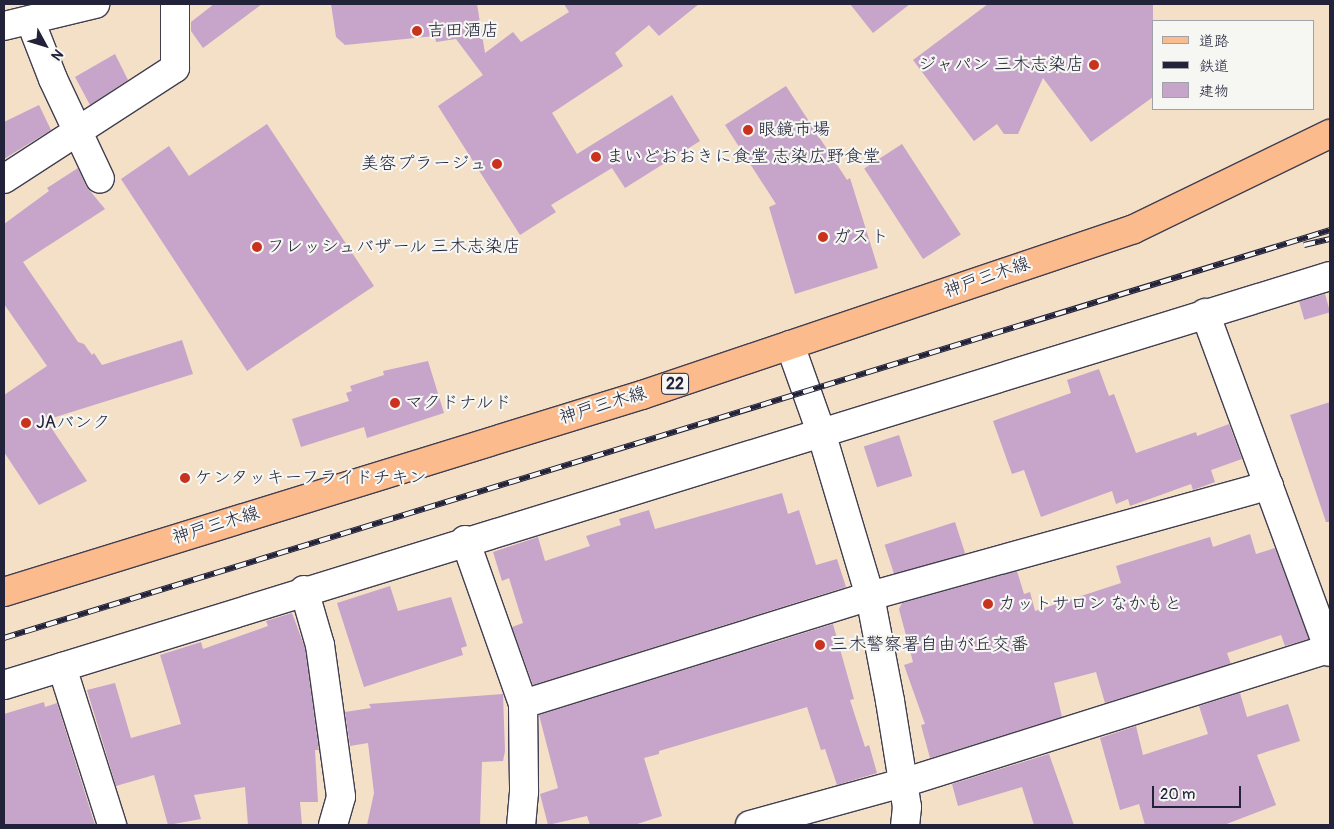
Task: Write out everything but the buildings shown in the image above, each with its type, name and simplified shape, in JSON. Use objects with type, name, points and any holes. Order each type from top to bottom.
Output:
[{"type":"main road","name":"神戸三木線","points":[[4,592],[642,395],[1134,229],[1330,134]]},
{"type":"street","points":[[4,26],[95,4]]},
{"type":"street","points":[[4,180],[175,68],[175,4]]},
{"type":"street","points":[[30,20],[53,79],[100,179]]},
{"type":"street","points":[[4,685],[466,540],[1330,276]]},
{"type":"street","points":[[750,825],[903,783],[1330,651],[1205,313]]},
{"type":"street","points":[[790,345],[821,432],[870,596],[903,783],[905,825]]},
{"type":"street","points":[[523,704],[870,596],[1270,485]]},
{"type":"street","points":[[466,540],[523,704],[524,792],[521,825]]},
{"type":"street","points":[[304,590],[320,645],[341,797],[333,825]]},
{"type":"street","points":[[62,667],[112,825]]},
{"type":"railway","points":[[4,638],[1330,230]]},
{"type":"railway","points":[[1304,245],[1330,239]]},
{"type":"place","name":"吉田酒店","points":[[417,31]]},
{"type":"place","name":"ジャパン 三木志染店","points":[[1094,65]]},
{"type":"place","name":"眼鏡市場","points":[[748,130]]},
{"type":"place","name":"まいどおおきに食堂 志染広野食堂","points":[[596,157]]},
{"type":"place","name":"美容プラージュ","points":[[497,164]]},
{"type":"place","name":"ガスト","points":[[823,237]]},
{"type":"place","name":"フレッシュバザール 三木志染店","points":[[257,247]]},
{"type":"place","name":"マクドナルド","points":[[395,403]]},
{"type":"place","name":"JAバンク","points":[[26,423]]},
{"type":"place","name":"ケンタッキーフライドチキン","points":[[185,478]]},
{"type":"place","name":"カットサロン なかもと","points":[[988,604]]},
{"type":"place","name":"三木警察署自由が丘交番","points":[[820,645]]}]
